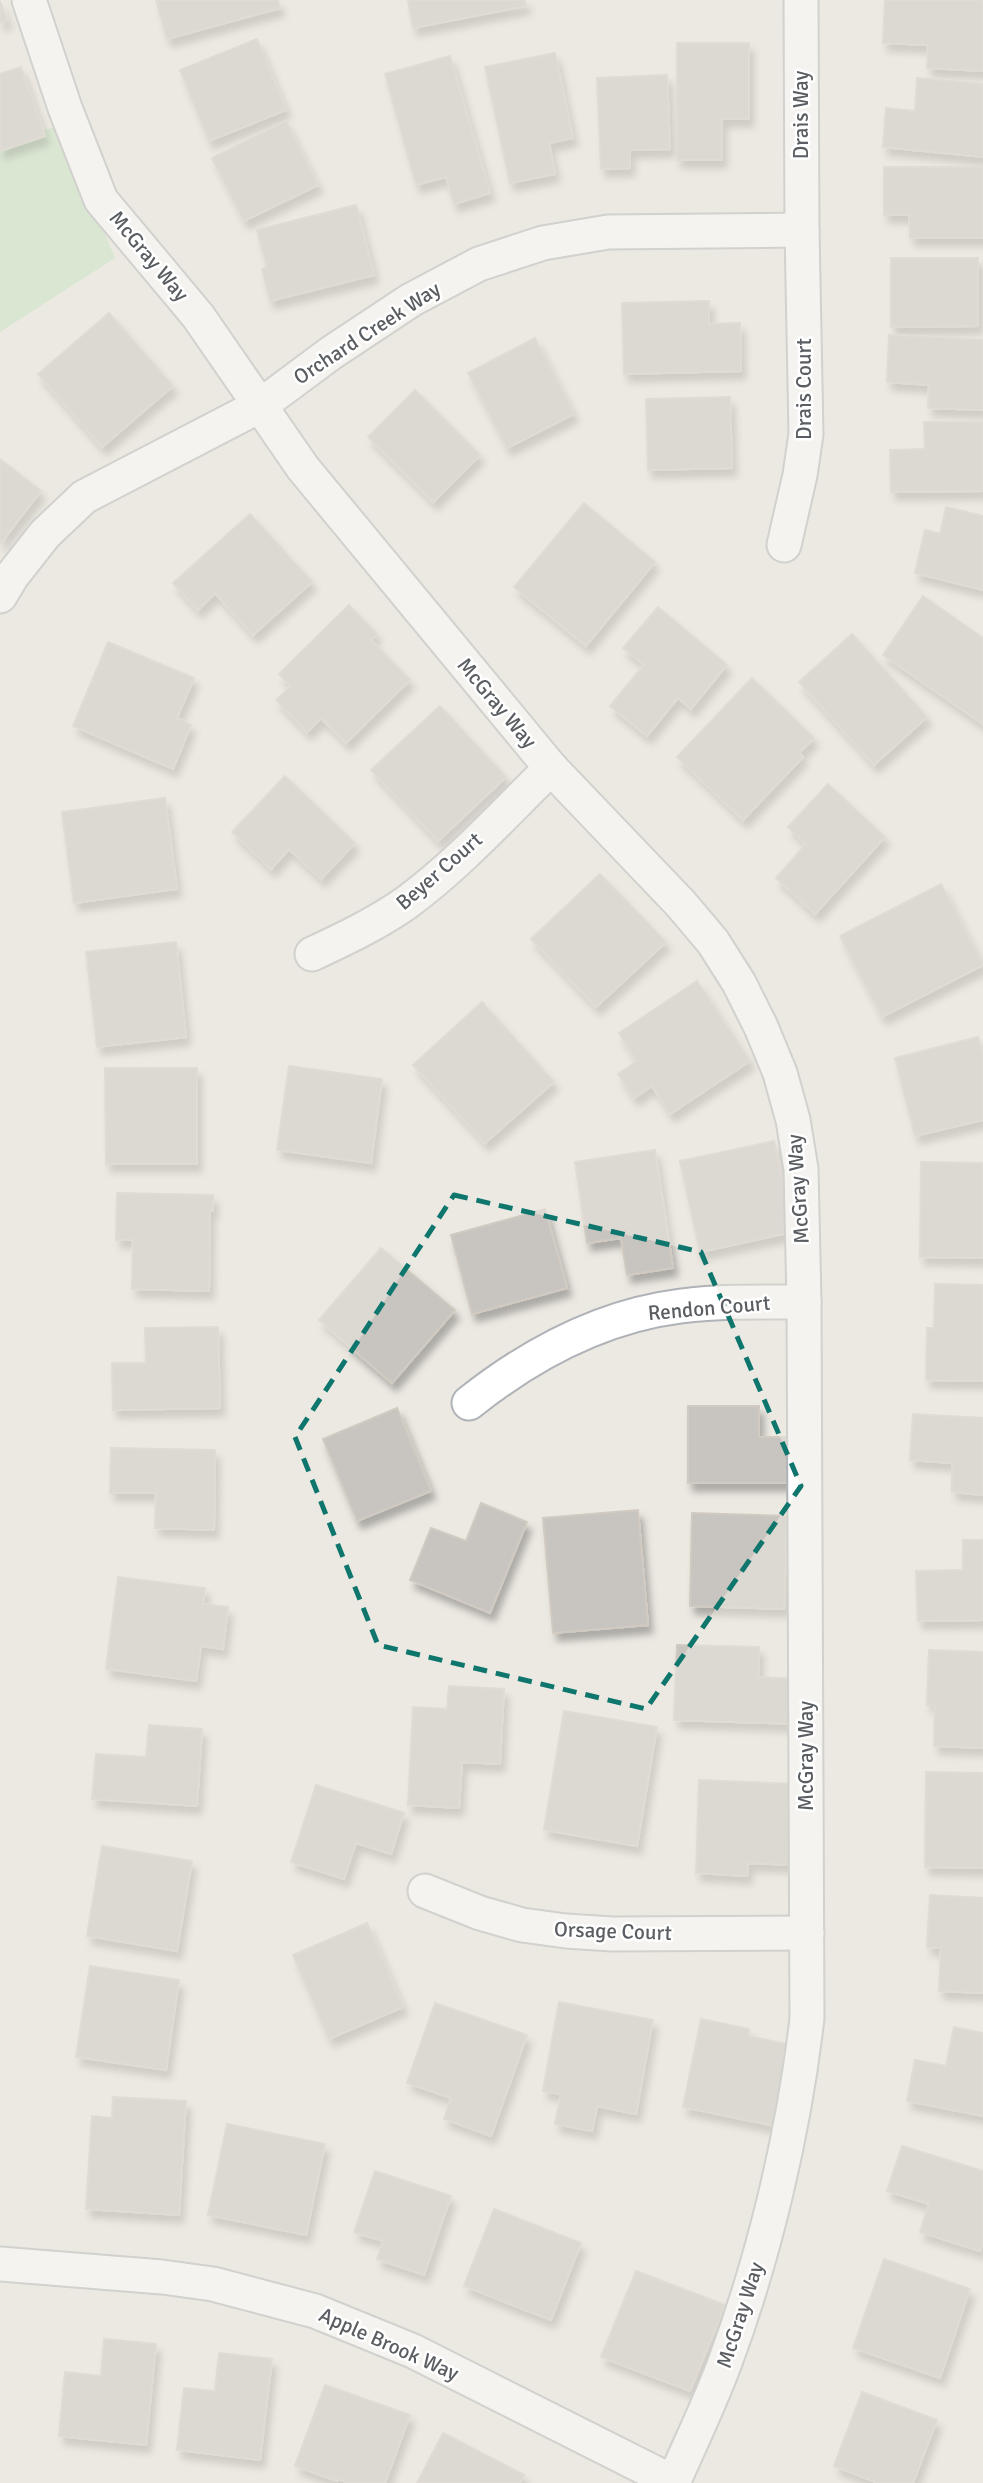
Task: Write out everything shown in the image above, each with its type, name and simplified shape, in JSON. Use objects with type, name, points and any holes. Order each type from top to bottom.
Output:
[{"type":"street","name":"McGray Way","points":[[29,0],[65,108],[102,200],[198,316],[303,468],[551,768],[681,904],[713,942],[761,1027],[780,1073],[793,1121],[801,1169],[804,1302],[807,2018],[801,2067],[761,2249],[744,2309],[723,2368],[673,2483]]},
{"type":"street","name":"Drais Way","points":[[801,0],[802,230]]},
{"type":"street","name":"Orchard Creek Way","points":[[0,596],[45,534],[84,497],[261,405],[331,353],[411,300],[479,264],[543,243],[608,232],[802,230]]},
{"type":"street","name":"Drais Court","points":[[784,545],[806,434],[802,230]]},
{"type":"street","name":"Beyer Court","points":[[312,954],[366,929],[406,902],[444,872],[551,768]]},
{"type":"street","name":"Rendon Court","points":[[469,1403],[505,1374],[545,1349],[589,1329],[634,1315],[681,1306],[804,1302]]},
{"type":"street","name":"Orsage Court","points":[[425,1891],[480,1913],[523,1925],[566,1931],[612,1934],[807,1933]]},
{"type":"street","name":"Apple Brook Way","points":[[0,2264],[162,2277],[213,2284],[315,2311],[413,2351],[673,2483]]},
{"type":"highlighted area","points":[[454,1195],[701,1252],[801,1486],[646,1709],[378,1645],[295,1437]]},
{"type":"green space","points":[[60,126],[115,258],[0,332],[0,141]]},
{"type":"building","points":[[156,0],[278,0],[280,8],[167,39]]},
{"type":"building","points":[[408,0],[525,0],[526,6],[413,28]]},
{"type":"building","points":[[885,0],[983,0],[983,71],[927,68],[928,45],[883,43]]},
{"type":"building","points":[[0,1],[7,20],[0,23]]},
{"type":"building","points":[[257,39],[286,110],[209,141],[180,70]]},
{"type":"building","points":[[677,43],[749,43],[749,119],[722,119],[722,160],[677,160]]},
{"type":"building","points":[[555,53],[573,138],[549,143],[555,174],[510,183],[485,67]]},
{"type":"building","points":[[450,56],[490,193],[454,204],[446,177],[416,185],[385,74]]},
{"type":"building","points":[[21,67],[45,136],[0,151],[0,74]]},
{"type":"building","points":[[667,75],[670,149],[630,150],[630,168],[601,169],[597,78]]},
{"type":"building","points":[[917,78],[983,84],[983,157],[883,147],[886,108],[915,111]]},
{"type":"building","points":[[286,121],[318,185],[244,221],[212,158]]},
{"type":"building","points":[[884,167],[983,167],[983,238],[910,238],[909,215],[884,215]]},
{"type":"building","points":[[356,205],[374,275],[270,301],[262,269],[267,268],[257,230]]},
{"type":"building","points":[[891,258],[978,258],[978,326],[891,327]]},
{"type":"building","points":[[709,301],[709,324],[740,323],[741,371],[624,374],[622,303]]},
{"type":"building","points":[[109,313],[173,386],[102,447],[38,374]]},
{"type":"building","points":[[889,335],[983,340],[983,410],[928,408],[929,385],[887,382]]},
{"type":"building","points":[[535,338],[574,414],[507,448],[468,373]]},
{"type":"building","points":[[415,390],[480,455],[433,502],[368,437]]},
{"type":"building","points":[[730,397],[732,468],[648,470],[646,399]]},
{"type":"building","points":[[924,422],[983,422],[983,491],[891,492],[890,450],[925,449]]},
{"type":"building","points":[[0,459],[41,491],[0,544]]},
{"type":"building","points":[[584,503],[655,562],[586,646],[514,587]]},
{"type":"building","points":[[946,507],[983,516],[983,590],[915,573],[925,530],[940,534]]},
{"type":"building","points":[[250,514],[312,582],[253,635],[215,593],[198,610],[173,583]]},
{"type":"building","points":[[923,596],[983,638],[983,724],[883,655]]},
{"type":"building","points":[[349,605],[377,634],[371,640],[410,680],[346,743],[321,718],[307,732],[276,700],[291,686],[279,674]]},
{"type":"building","points":[[658,607],[727,665],[691,709],[678,698],[647,736],[610,706],[644,665],[623,648]]},
{"type":"building","points":[[852,634],[927,717],[874,765],[799,682]]},
{"type":"building","points":[[108,642],[194,678],[177,718],[191,725],[173,769],[73,726]]},
{"type":"building","points":[[752,678],[814,738],[799,753],[803,757],[743,820],[677,757]]},
{"type":"building","points":[[440,706],[506,777],[438,841],[371,770]]},
{"type":"building","points":[[285,776],[355,843],[321,879],[289,849],[271,869],[232,832]]},
{"type":"building","points":[[828,784],[885,837],[815,914],[776,878],[806,844],[788,827]]},
{"type":"building","points":[[165,798],[177,889],[74,903],[62,812]]},
{"type":"building","points":[[600,874],[666,942],[596,1007],[531,939]]},
{"type":"building","points":[[941,884],[983,965],[882,1017],[840,936]]},
{"type":"building","points":[[176,942],[186,1037],[97,1047],[86,952]]},
{"type":"building","points":[[697,981],[750,1061],[670,1114],[652,1086],[634,1098],[618,1074],[637,1061],[619,1033]]},
{"type":"building","points":[[482,1002],[554,1082],[485,1143],[413,1065]]},
{"type":"building","points":[[978,1037],[983,1056],[983,1120],[915,1136],[895,1058]]},
{"type":"building","points":[[289,1066],[382,1079],[371,1163],[277,1150]]},
{"type":"building","points":[[105,1068],[197,1068],[197,1164],[106,1164]]},
{"type":"building","points":[[774,1141],[793,1232],[700,1252],[680,1161]]},
{"type":"building","points":[[655,1150],[673,1268],[627,1275],[621,1238],[587,1243],[575,1162]]},
{"type":"building","points":[[921,1162],[983,1163],[983,1258],[920,1257]]},
{"type":"building","points":[[117,1193],[213,1195],[213,1211],[210,1211],[209,1291],[132,1289],[133,1240],[116,1240]]},
{"type":"building","points":[[545,1209],[567,1288],[472,1314],[451,1235]]},
{"type":"building","points":[[381,1248],[455,1310],[392,1383],[319,1320]]},
{"type":"building","points":[[935,1284],[983,1285],[983,1381],[926,1380],[927,1328],[934,1328]]},
{"type":"building","points":[[218,1327],[220,1408],[113,1410],[112,1363],[146,1363],[145,1328]]},
{"type":"building","points":[[688,1406],[759,1406],[759,1437],[794,1437],[794,1483],[688,1483]]},
{"type":"building","points":[[397,1408],[431,1491],[357,1521],[323,1439]]},
{"type":"building","points":[[913,1414],[983,1418],[983,1495],[952,1492],[952,1463],[910,1460]]},
{"type":"building","points":[[111,1448],[215,1450],[214,1530],[155,1528],[156,1493],[110,1493]]},
{"type":"building","points":[[481,1503],[527,1522],[490,1613],[410,1580],[431,1528],[466,1541]]},
{"type":"building","points":[[638,1510],[648,1625],[553,1633],[543,1518]]},
{"type":"building","points":[[692,1513],[787,1516],[784,1609],[690,1606]]},
{"type":"building","points":[[963,1540],[983,1540],[983,1620],[918,1621],[916,1571],[963,1570]]},
{"type":"building","points":[[118,1577],[205,1588],[203,1604],[228,1607],[223,1649],[201,1646],[196,1681],[106,1669]]},
{"type":"building","points":[[677,1645],[759,1647],[758,1677],[799,1679],[798,1724],[674,1720]]},
{"type":"building","points":[[929,1650],[983,1652],[983,1748],[934,1746],[935,1705],[927,1705]]},
{"type":"building","points":[[449,1686],[504,1689],[500,1764],[462,1762],[459,1808],[408,1805],[413,1707],[447,1709]]},
{"type":"building","points":[[564,1711],[657,1727],[637,1846],[544,1830]]},
{"type":"building","points":[[149,1725],[202,1729],[197,1806],[92,1799],[96,1754],[146,1757]]},
{"type":"building","points":[[926,1772],[983,1773],[983,1868],[925,1867]]},
{"type":"building","points":[[699,1780],[795,1784],[792,1865],[748,1863],[747,1876],[696,1873]]},
{"type":"building","points":[[316,1785],[404,1813],[391,1854],[356,1843],[344,1879],[291,1862]]},
{"type":"building","points":[[102,1846],[192,1861],[177,1951],[87,1936]]},
{"type":"building","points":[[930,1895],[983,1898],[983,1993],[939,1991],[941,1948],[927,1947]]},
{"type":"building","points":[[367,1923],[403,2007],[329,2039],[293,1955]]},
{"type":"building","points":[[90,1966],[179,1980],[166,2070],[76,2057]]},
{"type":"building","points":[[559,2002],[653,2020],[636,2114],[597,2106],[592,2131],[555,2124],[561,2094],[543,2091]]},
{"type":"building","points":[[435,2003],[527,2035],[491,2136],[444,2119],[451,2098],[407,2083]]},
{"type":"building","points":[[701,2019],[749,2029],[748,2036],[791,2045],[775,2126],[683,2107]]},
{"type":"building","points":[[954,2027],[983,2033],[983,2116],[907,2101],[915,2060],[946,2066]]},
{"type":"building","points":[[113,2097],[186,2101],[179,2215],[86,2209],[92,2116],[112,2118]]},
{"type":"building","points":[[227,2124],[325,2144],[306,2235],[208,2215]]},
{"type":"building","points":[[902,2146],[983,2171],[983,2242],[980,2251],[920,2232],[929,2204],[887,2191]]},
{"type":"building","points":[[375,2171],[451,2196],[424,2275],[377,2259],[383,2241],[354,2232]]},
{"type":"building","points":[[494,2209],[581,2243],[551,2320],[464,2286]]},
{"type":"building","points":[[884,2259],[970,2289],[940,2378],[853,2348]]},
{"type":"building","points":[[636,2271],[725,2305],[690,2391],[601,2357]]},
{"type":"building","points":[[104,2339],[156,2344],[146,2445],[59,2436],[65,2372],[101,2376]]},
{"type":"building","points":[[219,2353],[272,2359],[260,2460],[177,2450],[184,2388],[215,2391]]},
{"type":"building","points":[[325,2385],[410,2415],[385,2483],[337,2481],[295,2466]]},
{"type":"building","points":[[862,2392],[937,2420],[913,2483],[878,2483],[834,2466]]},
{"type":"building","points":[[443,2433],[524,2475],[520,2483],[417,2483]]}]
